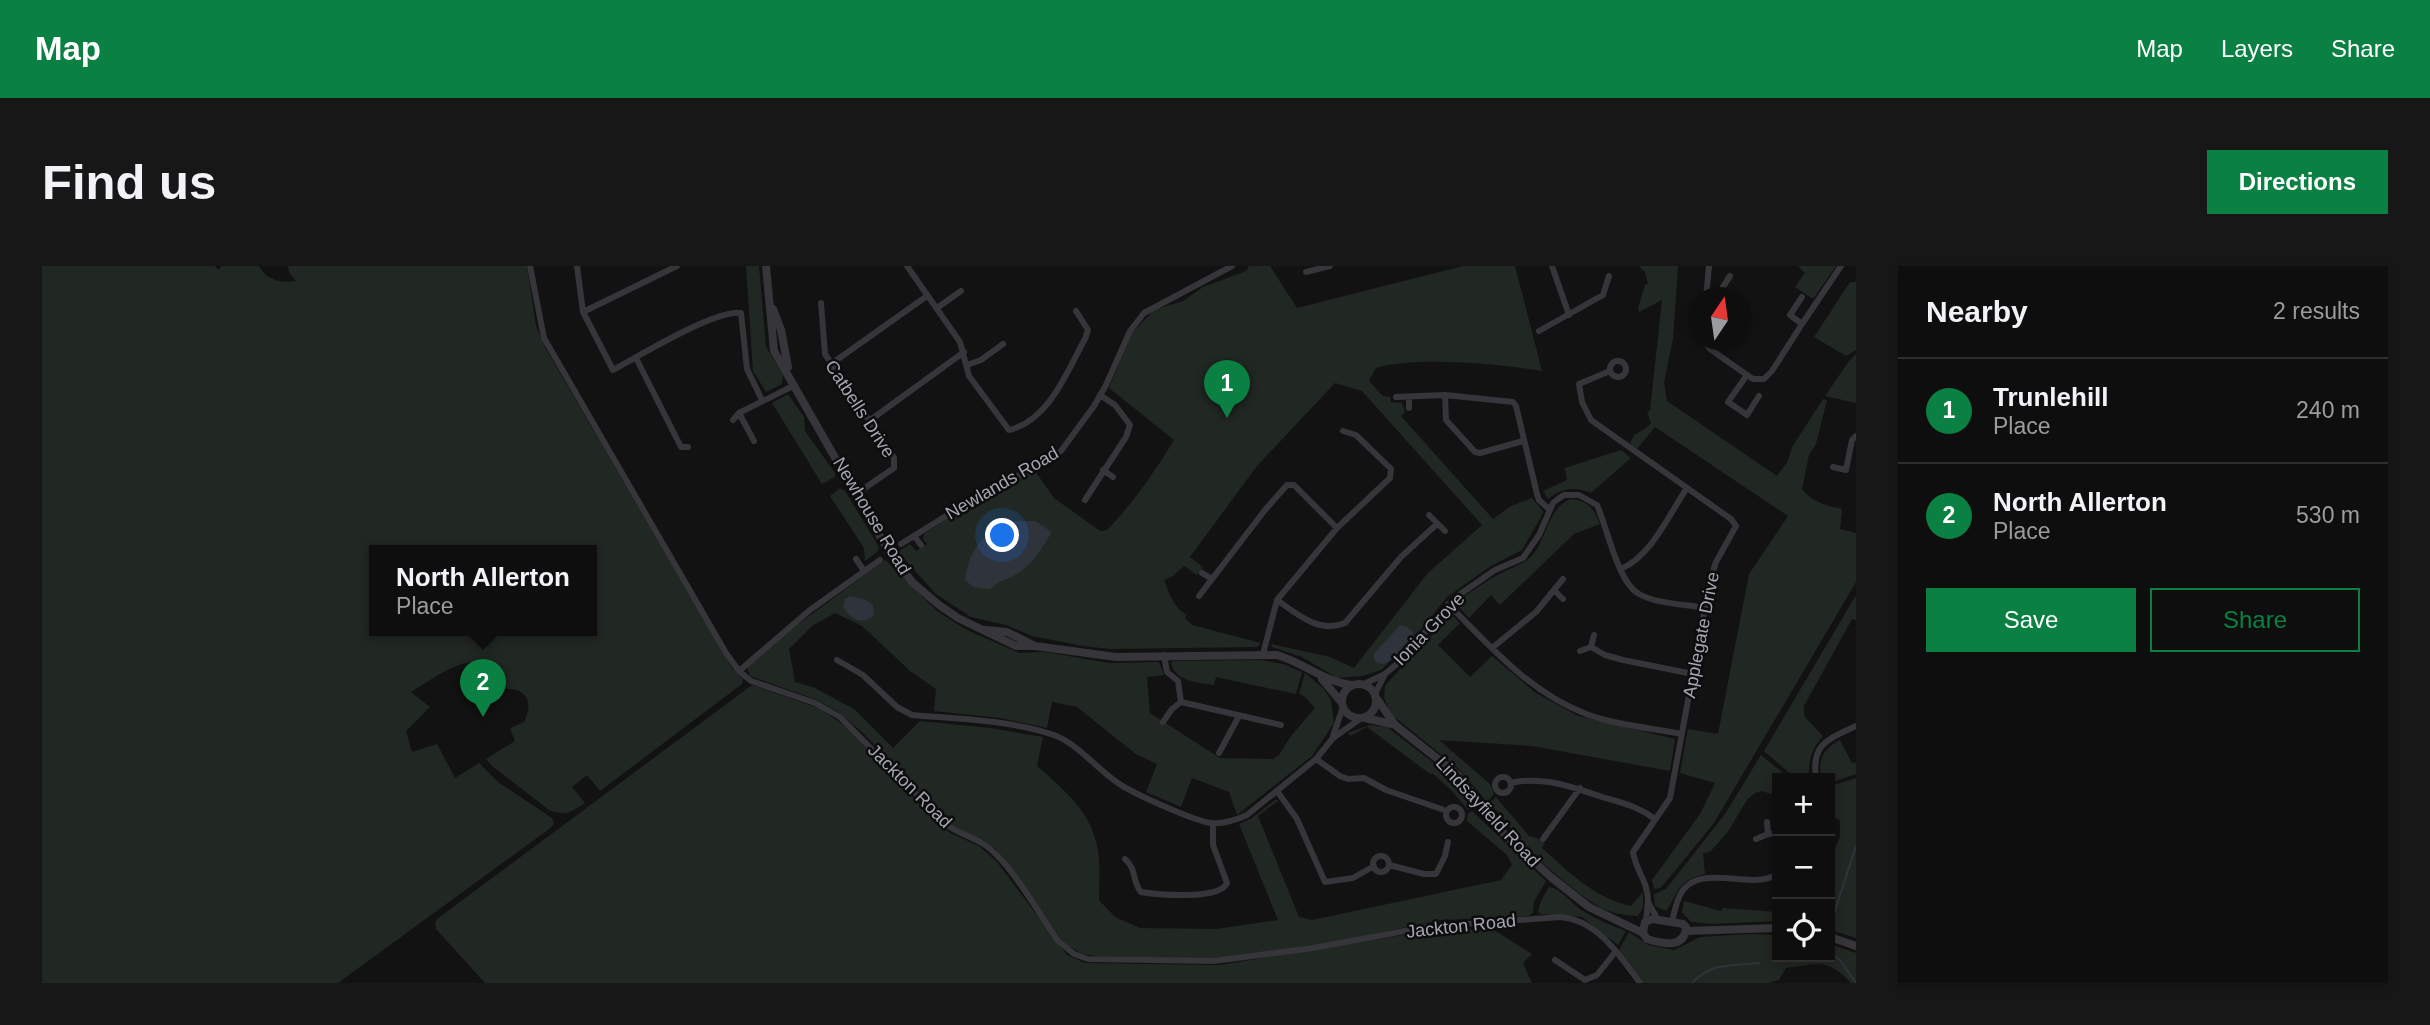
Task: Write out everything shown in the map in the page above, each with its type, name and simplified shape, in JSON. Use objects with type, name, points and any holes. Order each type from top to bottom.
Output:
[{"type":"street","name":"Jackton Road","points":[[530,266],[544,338],[739,671],[751,681],[830,710],[850,726],[946,824],[954,831],[980,842],[1000,859],[1062,946],[1080,957],[1097,960],[1214,961],[1313,948],[1426,927],[1560,917],[1588,925],[1616,951],[1640,983]]},
{"type":"street","points":[[577,266],[583,312],[613,370],[716,317],[730,312],[740,313],[747,369],[762,400]]},
{"type":"street","points":[[583,312],[677,266]]},
{"type":"street","name":"Newhouse Road","points":[[766,266],[773,347],[889,552],[912,582],[939,605],[1016,646],[1116,657],[1263,654],[1292,659],[1320,677],[1351,685]]},
{"type":"street","points":[[907,266],[960,342],[969,376],[1006,428],[1017,427],[1046,406],[1085,340],[1088,330],[1076,311]]},
{"type":"street","points":[[1210,266],[1214,275]]},
{"type":"street","name":"Newlands Road","points":[[901,544],[993,486],[1031,470],[1061,451],[1101,395],[1130,331],[1144,313],[1232,266]]},
{"type":"street","points":[[1306,272],[1330,266]]},
{"type":"street","points":[[1552,266],[1569,315]]},
{"type":"street","points":[[1708,287],[1709,266]]},
{"type":"street","points":[[1711,350],[1747,376],[1759,379],[1768,375],[1841,266]]},
{"type":"street","points":[[1539,331],[1603,295],[1609,276]]},
{"type":"street","points":[[1723,287],[1730,276]]},
{"type":"street","points":[[937,308],[961,291]]},
{"type":"street","points":[[831,364],[927,296]]},
{"type":"street","points":[[1802,297],[1790,315],[1802,324]]},
{"type":"street","name":"Catbells Drive","points":[[821,303],[825,354],[894,458],[894,468],[856,494]]},
{"type":"street","points":[[967,365],[981,360],[1003,344]]},
{"type":"street","points":[[869,421],[964,352]]},
{"type":"street","points":[[636,358],[681,447],[688,447]]},
{"type":"street","name":"Applegate Drive","points":[[1610,371],[1579,384],[1586,414],[1596,425],[1731,519],[1735,526],[1716,562],[1704,608],[1670,798],[1633,852],[1636,869],[1645,880],[1648,902]]},
{"type":"street","points":[[1747,376],[1728,402],[1746,415],[1759,396]]},
{"type":"street","points":[[733,420],[739,413],[762,400],[795,385]]},
{"type":"street","points":[[1085,500],[1126,437],[1130,425],[1115,405],[1101,395]]},
{"type":"street","points":[[1445,396],[1446,420],[1475,452],[1523,441]]},
{"type":"street","points":[[1396,397],[1445,396],[1513,402],[1539,500],[1550,509],[1553,503],[1564,495],[1579,495],[1591,500],[1601,514],[1625,581],[1640,595],[1704,608]]},
{"type":"street","points":[[1409,397],[1409,408]]},
{"type":"street","points":[[739,413],[754,441]]},
{"type":"street","points":[[1263,654],[1277,600],[1337,528],[1388,482],[1392,474],[1387,464],[1360,437],[1343,431]]},
{"type":"street","points":[[1833,467],[1846,470],[1852,440],[1856,436]]},
{"type":"street","points":[[1103,470],[1113,477]]},
{"type":"street","points":[[1199,596],[1287,485],[1294,485],[1337,528]]},
{"type":"street","points":[[1621,569],[1633,564],[1644,554],[1686,488]]},
{"type":"street","name":"Ionia Grove","points":[[1364,684],[1385,674],[1419,642],[1448,604],[1495,570],[1524,558],[1539,535],[1550,509]]},
{"type":"street","points":[[1429,515],[1445,531]]},
{"type":"street","points":[[1277,600],[1318,625],[1332,627],[1345,623],[1401,557],[1437,524]]},
{"type":"street","points":[[914,536],[921,545]]},
{"type":"street","points":[[856,559],[864,571]]},
{"type":"street","points":[[739,671],[810,610],[880,560]]},
{"type":"street","points":[[1202,573],[1212,579]]},
{"type":"street","points":[[1492,648],[1536,611],[1563,579]]},
{"type":"street","points":[[1555,591],[1563,599]]},
{"type":"street","points":[[1448,604],[1528,681],[1566,705],[1587,714],[1682,734]]},
{"type":"street","points":[[1591,647],[1594,635]]},
{"type":"street","points":[[1580,651],[1591,647],[1605,655],[1623,660],[1693,674]]},
{"type":"street","points":[[1164,655],[1167,672],[1178,681],[1181,702]]},
{"type":"street","points":[[837,660],[863,675],[903,712],[995,723],[1053,735],[1064,740],[1121,785],[1137,794],[1213,823],[1235,821],[1247,815],[1316,759],[1333,738],[1373,712],[1376,697],[1364,684],[1351,685],[1345,691],[1333,738]]},
{"type":"street","name":"Ionia Grove","points":[[1376,697],[1385,674]]},
{"type":"street","name":"Newhouse Road","points":[[1320,677],[1342,705]]},
{"type":"street","name":"Lindsayfield Road","points":[[1376,697],[1382,710],[1395,725],[1458,775],[1506,836],[1589,907],[1643,933],[1651,940],[1674,944],[1682,941],[1686,931]]},
{"type":"street","points":[[1181,702],[1282,725]]},
{"type":"street","points":[[1163,722],[1181,702]]},
{"type":"street","points":[[1342,705],[1349,715],[1362,718]]},
{"type":"street","points":[[1219,754],[1239,716]]},
{"type":"street","name":"Lindsayfield Road","points":[[1362,718],[1382,720],[1395,725]]},
{"type":"street","points":[[1266,731],[1268,722]]},
{"type":"street","points":[[1815,773],[1816,754],[1823,744],[1856,726]]},
{"type":"street","points":[[1316,759],[1340,776],[1370,780],[1386,790],[1447,811]]},
{"type":"street","points":[[1511,783],[1531,780],[1580,788],[1634,805],[1655,819]]},
{"type":"street","points":[[1543,839],[1580,788]]},
{"type":"street","points":[[1276,792],[1297,819],[1325,882],[1353,878],[1374,866]]},
{"type":"street","points":[[1767,821],[1768,834]]},
{"type":"street","points":[[1125,859],[1133,869],[1136,887],[1145,893],[1205,895],[1224,890],[1227,883],[1213,845],[1213,823]]},
{"type":"street","points":[[1756,839],[1772,834]]},
{"type":"street","points":[[1389,865],[1432,874],[1440,870],[1448,842]]},
{"type":"street","points":[[1374,866],[1374,861],[1379,856],[1387,858],[1389,865]]},
{"type":"street","points":[[1445,856],[1455,859]]},
{"type":"street","points":[[1133,869],[1143,865]]},
{"type":"street","points":[[1374,866],[1382,871],[1389,865]]},
{"type":"street","points":[[1772,876],[1765,880],[1711,877],[1693,884],[1679,897],[1672,922],[1685,926],[1686,931],[1772,928]]},
{"type":"street","points":[[1648,902],[1658,920]]},
{"type":"street","points":[[1643,933],[1648,902]]},
{"type":"street","name":"Lindsayfield Road","points":[[1617,920],[1672,922]]},
{"type":"street","points":[[1835,939],[1856,946]]},
{"type":"street","points":[[1555,960],[1582,978],[1588,979],[1597,975],[1616,951]]},
{"type":"street","points":[[1567,968],[1572,959]]},
{"type":"shaded area","points":[[42,266],[215,266],[218,270],[222,266],[259,266],[270,278],[285,282],[296,281],[288,266],[527,266],[536,326],[546,349],[732,668],[743,679],[742,684],[600,791],[587,775],[572,787],[585,803],[560,813],[549,810],[486,759],[515,741],[510,728],[524,722],[528,707],[526,696],[516,690],[501,689],[487,668],[478,662],[458,665],[411,692],[430,707],[406,731],[412,752],[437,744],[455,778],[479,763],[498,782],[552,818],[554,824],[338,983],[42,983]]},
{"type":"shaded area","points":[[746,266],[759,266],[766,347],[783,375],[782,384],[766,392],[753,371]]},
{"type":"shaded area","points":[[1249,266],[1270,266],[1297,308],[1463,266],[1515,266],[1542,371],[1482,364],[1413,362],[1376,368],[1369,381],[1383,396],[1390,397],[1391,402],[1402,403],[1405,412],[1401,416],[1493,519],[1511,506],[1532,498],[1543,511],[1522,550],[1491,566],[1447,597],[1415,637],[1381,670],[1362,676],[1337,678],[1302,657],[1272,647],[1271,644],[1330,657],[1354,668],[1427,574],[1482,525],[1362,391],[1335,383],[1257,466],[1190,557],[1203,567],[1197,575],[1184,566],[1164,580],[1173,600],[1192,625],[1261,643],[1257,647],[1110,649],[1083,646],[1032,636],[1006,625],[971,617],[936,594],[898,552],[910,544],[916,551],[927,544],[923,539],[924,534],[988,492],[1035,471],[1054,498],[1100,531],[1107,530],[1143,487],[1174,440],[1109,388],[1132,333],[1154,310],[1183,301],[1203,287],[1246,271]]},
{"type":"shaded area","points":[[1639,266],[1678,266],[1673,339],[1664,382],[1667,401],[1777,476],[1823,399],[1827,400],[1816,444],[1809,455],[1802,489],[1815,500],[1842,509],[1840,529],[1856,533],[1856,582],[1714,823],[1665,883],[1654,889],[1652,880],[1700,814],[1715,783],[1680,773],[1688,729],[1718,734],[1749,574],[1788,516],[1655,427],[1637,449],[1630,443],[1634,435],[1651,423],[1647,413],[1650,410],[1662,300],[1639,312],[1645,285],[1648,284],[1645,272]]},
{"type":"shaded area","points":[[1798,266],[1836,266],[1813,299],[1795,287],[1805,273]]},
{"type":"shaded area","points":[[1850,282],[1856,282],[1856,350],[1846,356],[1814,337]]},
{"type":"shaded area","points":[[1856,354],[1856,403],[1825,396],[1849,361]]},
{"type":"shaded area","points":[[788,394],[804,417],[805,431],[835,473],[835,477],[822,484],[772,403]]},
{"type":"shaded area","points":[[1621,450],[1631,458],[1591,493],[1569,489],[1548,499],[1543,491],[1567,480],[1565,468]]},
{"type":"shaded area","points":[[840,488],[845,491],[879,547],[877,552],[865,561],[864,548],[830,496]]},
{"type":"shaded area","points":[[1570,499],[1589,506],[1600,524],[1574,534],[1500,605],[1491,595],[1469,618],[1458,606],[1459,600],[1528,559],[1537,549],[1553,514]]},
{"type":"shaded area","points":[[1016,521],[1035,521],[1052,532],[1034,559],[1020,572],[990,589],[973,587],[965,580],[975,549],[995,530]]},
{"type":"shaded area","points":[[885,560],[937,611],[965,629],[1019,653],[1045,652],[1109,663],[1159,662],[1164,675],[1147,677],[1150,713],[1220,758],[1273,759],[1315,708],[1299,694],[1305,673],[1324,689],[1331,700],[1334,723],[1312,756],[1237,815],[1229,792],[1192,778],[1181,807],[1146,792],[1157,764],[1137,755],[1077,707],[1052,702],[1047,728],[1000,718],[934,711],[936,689],[910,671],[862,626],[835,613],[812,626],[789,649],[795,682],[813,687],[854,709],[893,748],[920,721],[1043,737],[1037,766],[1074,801],[1088,822],[1098,853],[1099,900],[1115,917],[1140,928],[1216,929],[1278,920],[1239,824],[1252,818],[1275,800],[1279,800],[1258,816],[1299,917],[1312,920],[1501,880],[1512,865],[1507,855],[1467,821],[1468,814],[1472,811],[1546,881],[1534,902],[1533,912],[1529,916],[1442,920],[1321,944],[1205,959],[1095,956],[1083,954],[1064,944],[996,849],[951,825],[863,733],[837,711],[814,699],[750,676],[747,667],[789,631]]},
{"type":"shaded area","points":[[1856,595],[1856,620],[1852,619],[1804,706],[1804,716],[1823,736],[1811,756],[1809,773],[1789,773],[1764,751]]},
{"type":"shaded area","points":[[850,596],[866,600],[873,605],[874,615],[865,620],[853,617],[843,606],[845,599]]},
{"type":"shaded area","points":[[1450,613],[1460,623],[1438,645],[1470,677],[1492,656],[1536,693],[1578,716],[1675,739],[1670,771],[1532,746],[1439,740],[1490,784],[1494,794],[1487,802],[1460,770],[1391,714],[1384,698],[1385,686],[1428,640],[1446,614]]},
{"type":"shaded area","points":[[1400,625],[1413,632],[1409,639],[1386,663],[1375,661],[1373,655]]},
{"type":"shaded area","points":[[1261,660],[1283,664],[1302,672],[1296,694],[1216,677],[1214,685],[1194,682],[1177,674],[1171,663],[1173,661]]},
{"type":"shaded area","points":[[752,685],[821,709],[849,729],[950,833],[979,846],[997,862],[1067,955],[1085,963],[1220,965],[1452,927],[1481,931],[1486,925],[1532,954],[1523,963],[1532,983],[485,983],[436,929],[437,919]]},
{"type":"shaded area","points":[[1370,725],[1387,727],[1443,770],[1459,787],[1470,808],[1468,810],[1432,773],[1367,727],[1350,736],[1348,733]]},
{"type":"shaded area","points":[[1840,740],[1852,763],[1856,762],[1856,774],[1835,781],[1835,773],[1821,773],[1821,760],[1829,747]]},
{"type":"shaded area","points":[[1761,755],[1783,773],[1772,773],[1772,794],[1762,791],[1755,793],[1747,800],[1727,833],[1710,852],[1703,853],[1705,874],[1684,884],[1666,911],[1655,906],[1654,894],[1666,889],[1725,814]]},
{"type":"shaded area","points":[[1856,778],[1856,938],[1835,932],[1835,848],[1840,837],[1840,820],[1835,818],[1835,784]]},
{"type":"shaded area","points":[[1496,797],[1529,836],[1545,843],[1542,848],[1572,875],[1594,890],[1631,906],[1643,892],[1643,907],[1638,916],[1616,913],[1600,907],[1554,873],[1523,844],[1501,815],[1488,804]]},
{"type":"shaded area","points":[[1549,887],[1562,893],[1587,913],[1626,931],[1618,945],[1582,917],[1540,914],[1538,911],[1541,901]]},
{"type":"shaded area","points":[[1684,901],[1721,911],[1723,908],[1772,912],[1772,921],[1713,924],[1691,922],[1682,912]]},
{"type":"shaded area","points":[[1629,932],[1648,945],[1674,950],[1700,937],[1772,935],[1772,962],[1835,962],[1835,946],[1856,953],[1856,983],[1851,983],[1829,966],[1815,964],[1786,968],[1779,980],[1768,983],[1643,983],[1618,952]]},
{"type":"waterway","points":[[1835,911],[1856,846]]},
{"type":"waterway","points":[[1835,957],[1856,983]]},
{"type":"waterway","points":[[1692,983],[1715,968],[1759,963]]},
{"type":"place","name":"Trunlehill","points":[[1227,418]]},
{"type":"place","name":"North Allerton","points":[[483,717]]}]
